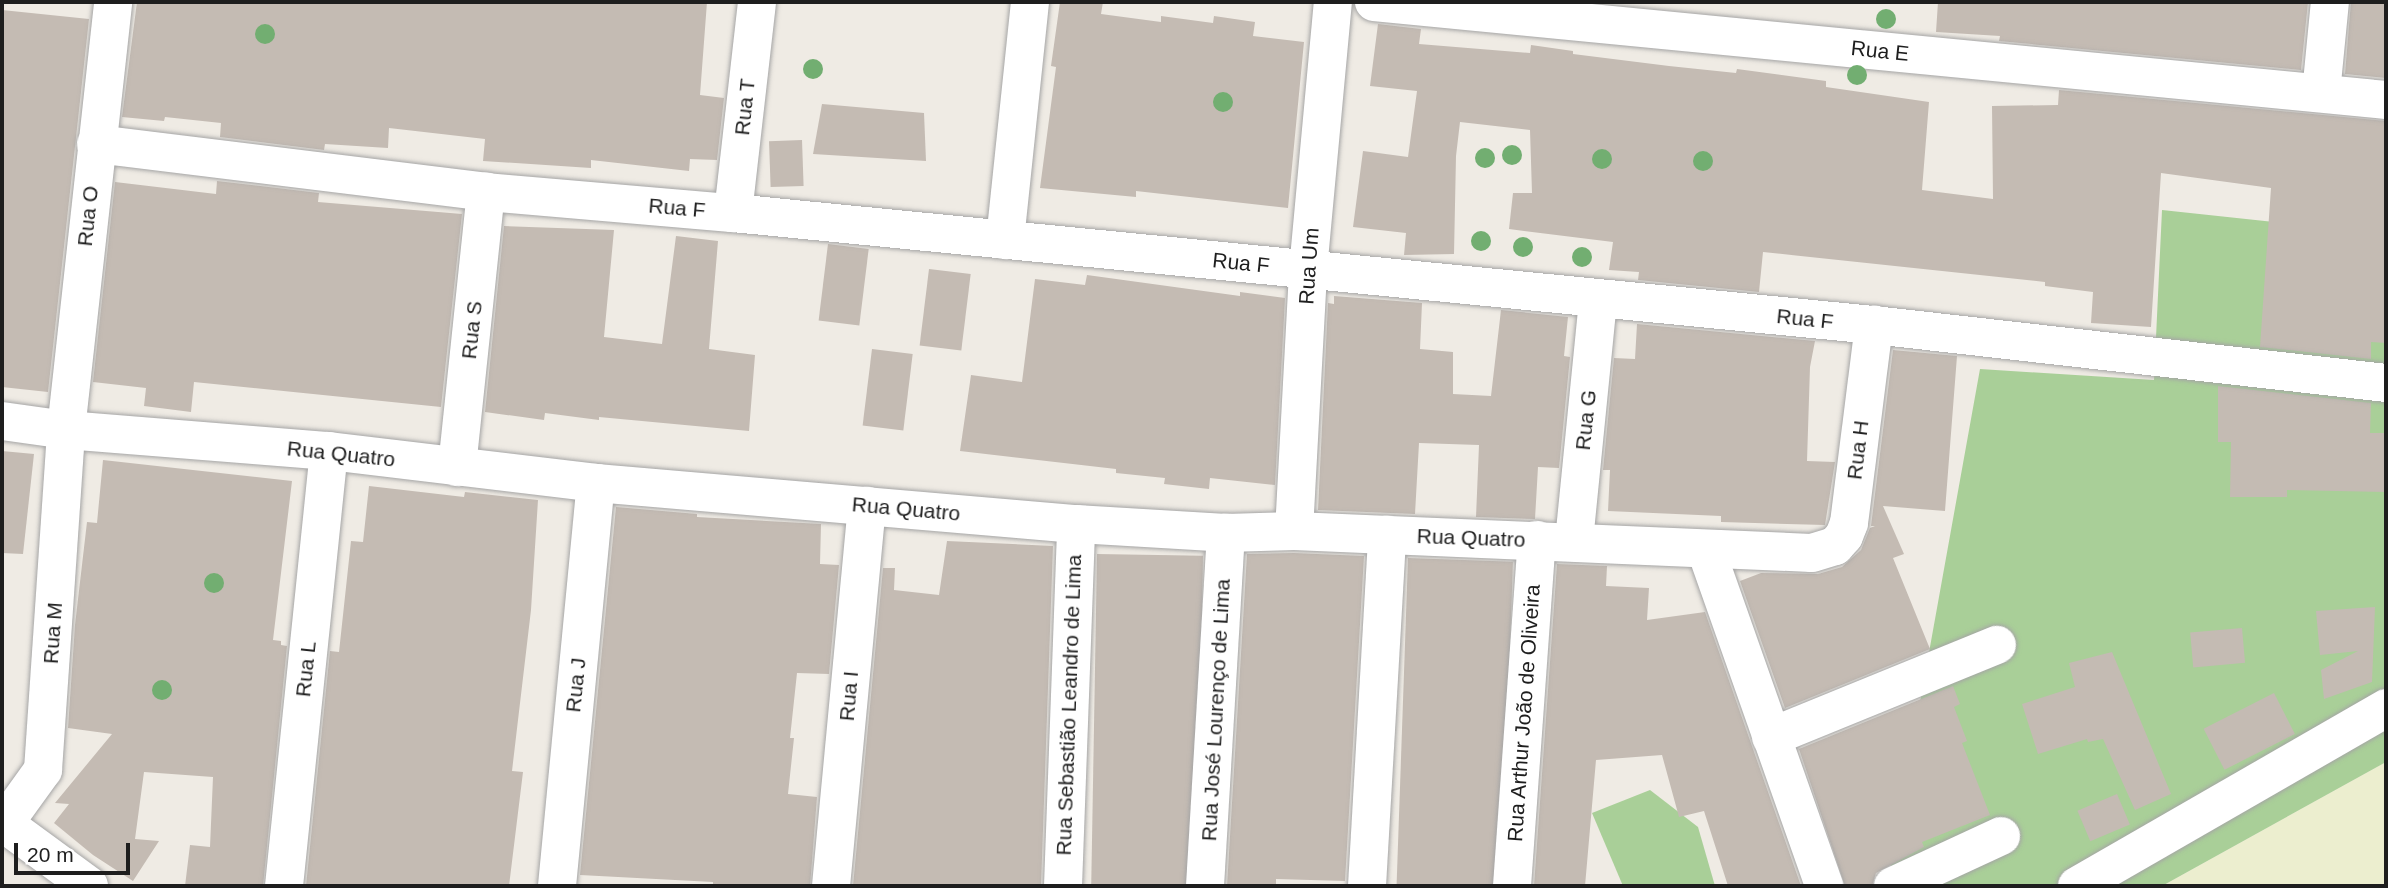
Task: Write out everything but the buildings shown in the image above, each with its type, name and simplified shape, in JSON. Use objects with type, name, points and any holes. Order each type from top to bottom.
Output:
[{"type":"street","name":"Rua O","points":[[66,430],[96,144],[107,2]]},
{"type":"street","name":"Rua T","points":[[733,213],[757,2]]},
{"type":"street","points":[[1005,240],[1030,2]]},
{"type":"street","name":"Rua Um","points":[[1293,531],[1308,270],[1333,2]]},
{"type":"street","name":"Rua E","points":[[1374,2],[2386,100]]},
{"type":"street","points":[[2321,93],[2330,2]]},
{"type":"street","name":"Rua F","points":[[96,144],[486,192],[733,213],[1874,326],[2386,383]]},
{"type":"street","name":"Rua S","points":[[457,467],[486,192]]},
{"type":"street","name":"Rua G","points":[[1555,540],[1598,299]]},
{"type":"street","name":"Rua H","points":[[1812,553],[1835,546],[1844,536],[1849,523],[1874,326]]},
{"type":"street","name":"Rua Quatro","points":[[2,421],[66,430],[329,451],[596,483],[1076,524],[1226,533],[1293,531],[1555,540],[1706,550],[1812,553]]},
{"type":"street","name":"Rua M","points":[[3,823],[43,770],[66,430]]},
{"type":"street","name":"Rua L","points":[[284,886],[329,451]]},
{"type":"street","name":"Rua J","points":[[557,886],[596,483]]},
{"type":"street","name":"Rua I","points":[[831,886],[867,506]]},
{"type":"street","name":"Rua Sebastião Leandro de Lima","points":[[1063,886],[1076,524]]},
{"type":"street","name":"Rua José Lourenço de Lima","points":[[1205,886],[1226,533]]},
{"type":"street","points":[[1367,886],[1387,535]]},
{"type":"street","name":"Rua Arthur João de Oliveira","points":[[1512,886],[1555,540]]},
{"type":"street","points":[[1706,550],[1824,886]]},
{"type":"street","points":[[1771,737],[1997,645]]},
{"type":"street","points":[[2077,886],[2386,708]]},
{"type":"street","points":[[3,823],[89,886]]},
{"type":"street","points":[[1894,886],[2001,836]]},
{"type":"green space","points":[[2162,210],[2386,234],[2386,762],[2162,886],[1887,886],[1980,369],[2154,380]]},
{"type":"green space","points":[[2386,762],[2386,886],[2162,886]]},
{"type":"green space","points":[[1650,790],[1698,827],[1715,886],[1623,886],[1592,813]]}]
